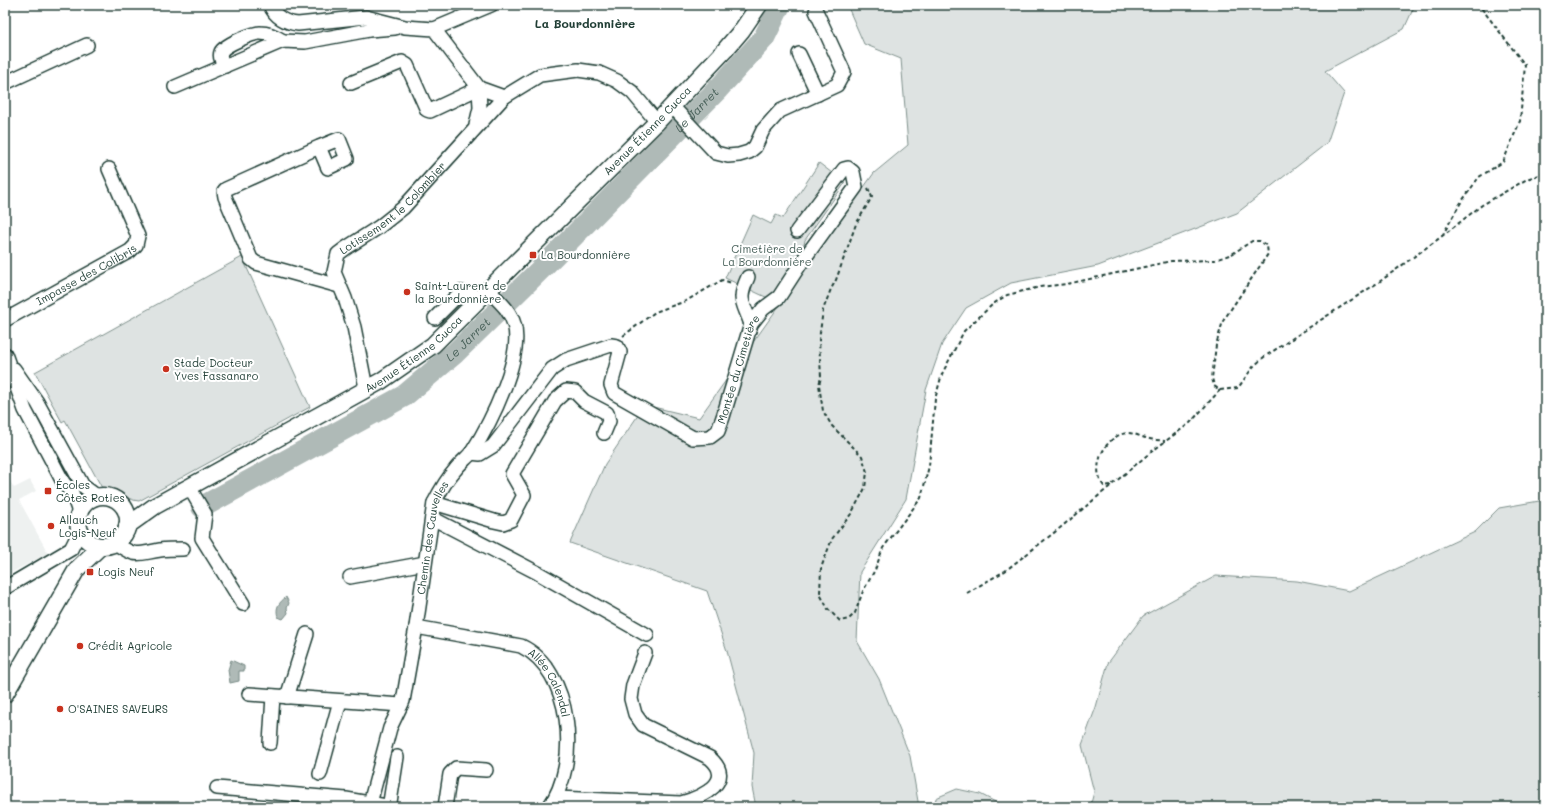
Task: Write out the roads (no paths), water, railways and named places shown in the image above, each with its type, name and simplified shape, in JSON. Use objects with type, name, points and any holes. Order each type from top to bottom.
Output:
[{"type":"main road","name":"Avenue Étienne Cucca","points":[[127,526],[155,506],[193,493],[366,388],[381,381],[433,345],[489,295],[657,122],[676,110],[742,30],[759,5]]},
{"type":"main road","points":[[77,569],[81,534],[78,518],[79,512],[84,505],[98,497],[114,499],[120,503],[139,508],[155,506]]},
{"type":"main road","points":[[5,694],[77,569],[108,545],[122,538],[127,526],[126,514],[120,503]]},
{"type":"main road","points":[[81,534],[94,545],[108,545]]},
{"type":"street","points":[[270,5],[276,14],[290,23],[366,17],[405,27]]},
{"type":"street","points":[[175,86],[284,41],[305,42],[368,30],[405,27],[434,29],[491,5]]},
{"type":"street","points":[[676,110],[716,153],[728,156],[748,152],[755,147],[763,130],[780,111],[837,85],[844,72],[816,11]]},
{"type":"street","points":[[434,29],[479,88],[504,97]]},
{"type":"street","points":[[225,66],[220,58],[224,47],[254,34],[261,33],[275,36],[284,41]]},
{"type":"street","points":[[5,83],[87,45]]},
{"type":"street","points":[[799,54],[818,94]]},
{"type":"street","points":[[351,83],[402,62],[407,65],[427,110],[430,111],[479,88]]},
{"type":"street","name":"Lotissement le Colombier","points":[[366,388],[354,327],[345,298],[334,272],[338,254],[379,228],[403,208],[504,97],[540,75],[578,70],[600,73],[617,81],[632,92],[657,122]]},
{"type":"street","name":"Lotissement le Colombier","points":[[475,128],[480,108],[479,88]]},
{"type":"street","points":[[319,147],[224,191],[225,197],[251,259],[256,263],[339,286]]},
{"type":"street","name":"Montée du Cimetière","points":[[471,453],[480,454],[494,446],[552,370],[566,360],[611,345],[617,346],[620,352],[611,385],[614,393],[693,438],[702,439],[710,437],[718,431],[751,324],[763,309],[779,297],[801,263],[856,187],[856,180],[853,172],[848,168],[844,168],[797,230]]},
{"type":"street","name":"Impasse des Colibris","points":[[5,320],[130,251],[136,245],[138,236],[109,169]]},
{"type":"street","points":[[748,277],[742,288],[741,300],[751,324]]},
{"type":"street","points":[[435,318],[461,292],[489,295]]},
{"type":"street","name":"Chemin des Cauvelles","points":[[371,806],[390,728],[401,705],[416,627],[434,503],[440,491],[455,470],[471,453],[488,427],[510,371],[516,347],[514,323],[508,311],[489,295]]},
{"type":"street","points":[[8,359],[37,402],[83,486],[98,497]]},
{"type":"street","points":[[8,359],[17,392],[25,410],[49,456],[66,486],[72,493],[79,512]]},
{"type":"street","points":[[434,503],[494,522],[503,523],[511,520],[524,495],[512,474],[555,401],[566,391],[575,392],[584,400],[608,413],[609,421],[604,433]]},
{"type":"street","points":[[25,410],[37,402]]},
{"type":"street","points":[[193,493],[205,514],[202,538],[243,604]]},
{"type":"street","points":[[432,518],[538,572],[647,635]]},
{"type":"street","points":[[5,588],[71,549],[81,534]]},
{"type":"street","points":[[108,545],[127,552],[142,555],[160,550],[183,549]]},
{"type":"street","points":[[350,577],[425,563]]},
{"type":"street","name":"Allée Calendal","points":[[416,627],[521,646],[532,651],[541,659],[559,695],[566,716],[567,756],[562,779],[552,802]]},
{"type":"street","points":[[287,697],[307,634]]},
{"type":"street","points":[[552,802],[681,802],[694,799],[717,784],[720,774],[718,765],[710,758],[643,725],[635,714],[631,699],[633,685],[646,653]]},
{"type":"street","points":[[249,694],[401,705]]},
{"type":"street","points":[[270,743],[273,696]]},
{"type":"street","points":[[320,774],[340,701]]},
{"type":"street","points":[[217,788],[346,799],[371,806],[386,806],[390,802],[398,757]]},
{"type":"street","points":[[446,807],[450,774],[456,768],[486,770]]},
{"type":"waterway","name":"Le Jarret","points":[[202,507],[404,396],[455,353],[543,267],[718,89],[764,38],[780,5]]},
{"type":"place","name":"La Bourdonnière","points":[[533,255]]},
{"type":"place","name":"Saint-Laurent de la Bourdonnière","points":[[407,292]]},
{"type":"place","name":"Stade Docteur Yves Fassanaro","points":[[166,369]]},
{"type":"place","name":"Écoles Côtes Roties","points":[[48,491]]},
{"type":"place","name":"Allauch Logis-Neuf","points":[[51,526]]},
{"type":"place","name":"Logis Neuf","points":[[90,572]]},
{"type":"place","name":"Crédit Agricole","points":[[80,646]]},
{"type":"place","name":"O'SAINES SAVEURS","points":[[60,709]]},
{"type":"district","name":"La Bourdonnière","points":[[585,24]]},
{"type":"park label","name":"Cimetière de La Bourdonnière","points":[[767,255]]}]
